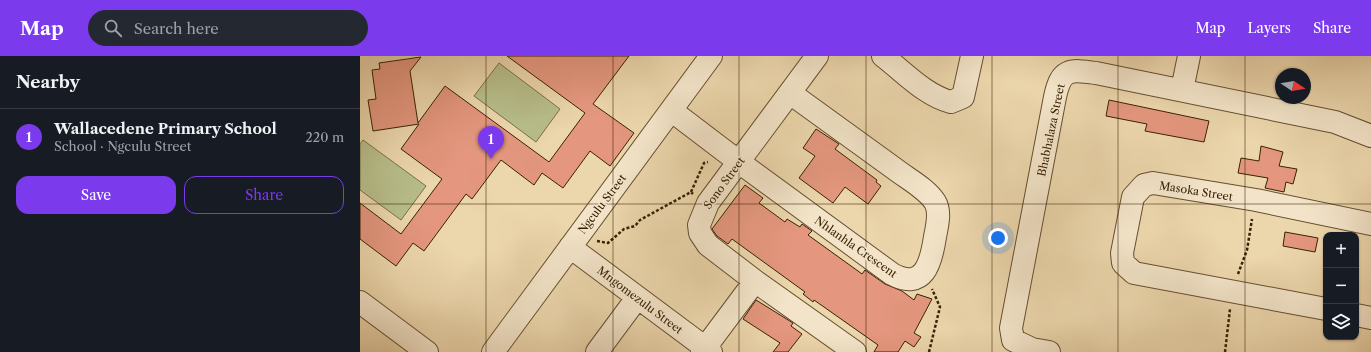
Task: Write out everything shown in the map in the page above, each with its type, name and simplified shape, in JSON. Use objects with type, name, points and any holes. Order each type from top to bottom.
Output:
[{"type":"street","name":"Ngculu Street","points":[[493,352],[672,111],[711,56]]},
{"type":"street","name":"Sono Street","points":[[817,56],[790,93],[699,198],[700,233],[708,245],[755,281],[855,352]]},
{"type":"street","points":[[884,56],[930,92],[942,100],[952,102],[963,97],[972,56]]},
{"type":"street","points":[[1182,90],[1189,56]]},
{"type":"street","name":"Bhabhalaza Street","points":[[1049,352],[1018,343],[1013,340],[1011,328],[1058,86],[1065,73],[1070,70],[1097,65],[1182,90],[1335,122],[1371,136]]},
{"type":"street","points":[[790,93],[931,197],[938,210],[938,221],[929,264],[924,272]]},
{"type":"street","name":"Nhlanhla Crescent","points":[[672,111],[734,159],[892,274],[902,279],[910,280],[918,277],[924,272]]},
{"type":"street","name":"Masoka Street","points":[[1323,308],[1233,290],[1134,273],[1123,262],[1122,253],[1133,197],[1144,185],[1153,183],[1256,200],[1371,224]]},
{"type":"street","name":"Mngomezulu Street","points":[[576,240],[637,298],[706,351]]},
{"type":"street","points":[[706,351],[755,281]]},
{"type":"street","points":[[597,352],[637,298]]},
{"type":"street","points":[[360,302],[427,352]]},
{"type":"street","points":[[1359,316],[1371,318]]},
{"type":"path","points":[[576,240],[608,242],[624,229],[635,226],[640,220],[699,198],[704,162],[734,159]]},
{"type":"path","points":[[1225,352],[1233,290],[1247,250],[1256,200]]},
{"type":"path","points":[[924,272],[940,307],[929,352]]},
{"type":"green space","points":[[499,63],[560,109],[536,142],[474,96]]},
{"type":"green space","points":[[363,140],[426,186],[401,220],[360,190],[360,144]]},
{"type":"building","points":[[507,56],[629,56],[593,104],[634,133],[610,166],[590,151],[563,188],[542,173],[534,185],[501,160],[472,199],[466,194],[424,251],[413,243],[396,266],[360,239],[360,203],[401,234],[442,179],[401,149],[419,124],[373,131],[368,100],[376,99],[372,70],[380,69],[379,63],[421,57],[410,71],[418,123],[445,86],[549,162],[585,113]]},
{"type":"building","points":[[1109,100],[1209,121],[1204,142],[1145,131],[1147,124],[1106,116]]},
{"type":"building","points":[[816,129],[839,144],[835,149],[877,180],[876,182],[881,186],[868,204],[845,187],[833,203],[799,178],[815,156],[803,148]]},
{"type":"building","points":[[1261,146],[1283,152],[1279,166],[1297,169],[1293,184],[1286,182],[1284,192],[1265,188],[1268,178],[1238,173],[1241,158],[1259,161]]},
{"type":"building","points":[[745,185],[763,198],[759,203],[785,222],[787,219],[800,227],[802,224],[812,231],[808,235],[862,274],[865,270],[885,284],[902,291],[914,300],[917,294],[932,299],[914,333],[921,337],[914,347],[905,341],[898,352],[874,352],[878,345],[814,300],[813,302],[803,294],[805,292],[732,239],[728,244],[717,236],[712,229]]},
{"type":"building","points":[[1285,232],[1318,238],[1315,252],[1283,246]]},
{"type":"building","points":[[756,300],[793,323],[791,326],[802,334],[788,352],[773,352],[780,343],[743,319]]},
{"type":"place","name":"Wallacedene Primary School","points":[[491,159]]}]
